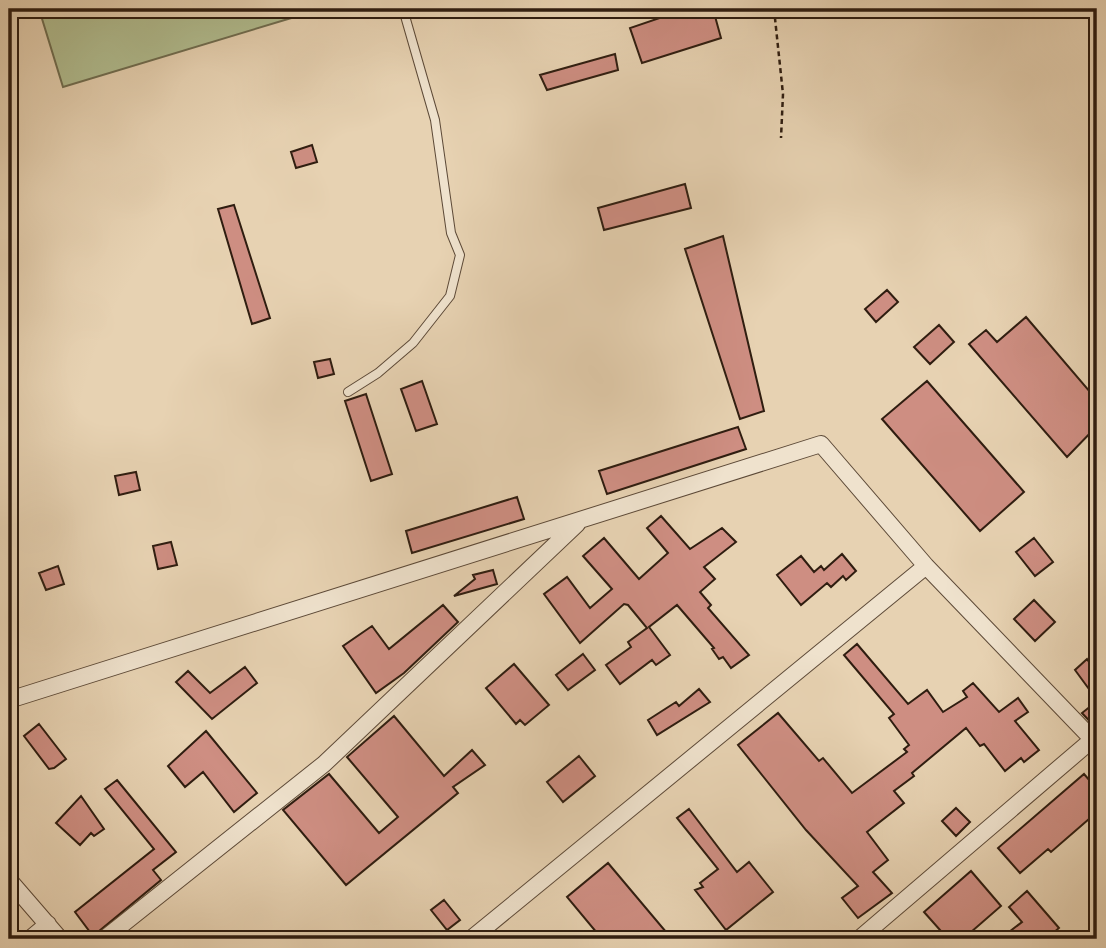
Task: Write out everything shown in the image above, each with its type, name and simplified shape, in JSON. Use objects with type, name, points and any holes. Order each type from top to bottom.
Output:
[{"type":"street","points":[[9,700],[821,444],[926,566],[1095,742],[859,939]]},
{"type":"street","points":[[104,939],[324,764],[582,520]]},
{"type":"street","points":[[471,939],[926,566]]},
{"type":"street","points":[[9,880],[60,939]]},
{"type":"street","points":[[30,939],[48,925]]},
{"type":"lane","points":[[348,391],[378,373],[413,343],[450,296],[460,256],[451,233],[435,120],[403,9]]},
{"type":"path","points":[[774,9],[783,93],[781,138]]},
{"type":"green space","points":[[39,9],[296,9],[298,16],[63,87]]},
{"type":"building","points":[[686,9],[713,9],[721,38],[642,63],[630,28]]},
{"type":"building","points":[[615,54],[618,70],[547,90],[540,75]]},
{"type":"building","points":[[312,145],[317,162],[296,168],[291,152]]},
{"type":"building","points":[[685,184],[691,208],[604,230],[598,208]]},
{"type":"building","points":[[234,205],[270,318],[252,324],[218,209]]},
{"type":"building","points":[[723,236],[764,411],[740,419],[685,249]]},
{"type":"building","points":[[887,290],[898,302],[876,322],[865,309]]},
{"type":"building","points":[[1026,317],[1097,400],[1097,426],[1067,457],[969,344],[986,330],[997,342]]},
{"type":"building","points":[[939,325],[954,342],[930,364],[914,347]]},
{"type":"building","points":[[330,359],[334,374],[318,378],[314,362]]},
{"type":"building","points":[[422,381],[437,424],[416,431],[401,389]]},
{"type":"building","points":[[927,381],[1024,492],[980,531],[882,419]]},
{"type":"building","points":[[366,394],[392,474],[371,481],[345,401]]},
{"type":"building","points":[[738,427],[746,449],[607,494],[599,471]]},
{"type":"building","points":[[136,472],[140,490],[119,495],[115,476]]},
{"type":"building","points":[[517,497],[524,519],[412,553],[406,531]]},
{"type":"building","points":[[661,516],[690,549],[722,528],[736,542],[704,567],[715,579],[700,592],[711,605],[708,608],[749,655],[731,668],[723,657],[719,659],[712,649],[714,648],[677,605],[649,627],[670,655],[656,665],[652,660],[620,684],[606,665],[631,647],[628,642],[647,628],[628,605],[624,604],[580,643],[544,594],[567,577],[590,608],[612,589],[583,556],[604,538],[639,579],[668,553],[647,528]]},
{"type":"building","points":[[1034,538],[1053,562],[1035,576],[1016,552]]},
{"type":"building","points":[[171,542],[177,565],[158,569],[153,546]]},
{"type":"building","points":[[842,554],[856,571],[846,580],[843,576],[831,587],[827,583],[801,605],[777,575],[801,556],[814,572],[821,566],[824,570]]},
{"type":"building","points":[[58,566],[64,584],[46,590],[39,573]]},
{"type":"building","points":[[493,570],[497,584],[454,596],[475,579],[473,575]]},
{"type":"building","points":[[1034,600],[1055,622],[1035,641],[1014,619]]},
{"type":"building","points":[[443,605],[458,622],[404,673],[376,693],[343,646],[372,626],[389,649]]},
{"type":"building","points":[[857,644],[908,704],[927,690],[943,712],[967,697],[963,691],[973,683],[999,712],[1018,698],[1028,712],[1015,721],[1039,750],[1024,762],[1021,758],[1005,771],[984,744],[980,746],[966,728],[912,773],[914,776],[894,791],[904,803],[867,832],[888,860],[873,872],[892,893],[858,918],[842,898],[858,886],[806,830],[738,745],[778,713],[819,761],[823,758],[852,793],[907,752],[904,749],[909,745],[889,718],[894,714],[844,655]]},
{"type":"building","points":[[583,654],[595,670],[568,690],[556,675]]},
{"type":"building","points":[[1087,659],[1097,674],[1097,700],[1075,670]]},
{"type":"building","points":[[514,664],[549,705],[525,725],[520,720],[516,724],[486,688]]},
{"type":"building","points":[[245,667],[257,683],[212,719],[176,682],[188,671],[210,693]]},
{"type":"building","points":[[699,689],[710,702],[657,735],[648,720],[676,702],[679,706]]},
{"type":"building","points":[[1097,701],[1097,729],[1082,713]]},
{"type":"building","points":[[394,716],[444,776],[472,750],[485,765],[453,787],[458,793],[346,885],[283,810],[329,774],[379,833],[398,817],[347,757]]},
{"type":"building","points":[[39,724],[66,759],[54,768],[49,769],[24,736]]},
{"type":"building","points":[[206,731],[257,793],[234,812],[203,772],[185,787],[168,766]]},
{"type":"building","points":[[579,756],[595,776],[563,802],[547,782]]},
{"type":"building","points":[[1084,774],[1097,789],[1097,812],[1051,852],[1048,849],[1020,873],[998,848]]},
{"type":"building","points":[[117,780],[176,852],[153,870],[161,880],[93,936],[75,912],[154,849],[105,789]]},
{"type":"building","points":[[81,796],[104,829],[94,836],[91,833],[80,845],[56,823]]},
{"type":"building","points":[[956,808],[970,822],[956,836],[942,821]]},
{"type":"building","points":[[689,809],[737,872],[749,862],[773,892],[726,930],[695,890],[703,887],[700,883],[718,869],[677,818]]},
{"type":"building","points":[[608,863],[672,939],[602,939],[567,897]]},
{"type":"building","points":[[971,871],[1001,906],[963,939],[948,939],[924,912]]},
{"type":"building","points":[[1027,891],[1059,928],[1046,939],[1000,939],[1022,922],[1009,907]]},
{"type":"building","points":[[444,900],[460,920],[447,930],[431,910]]}]
